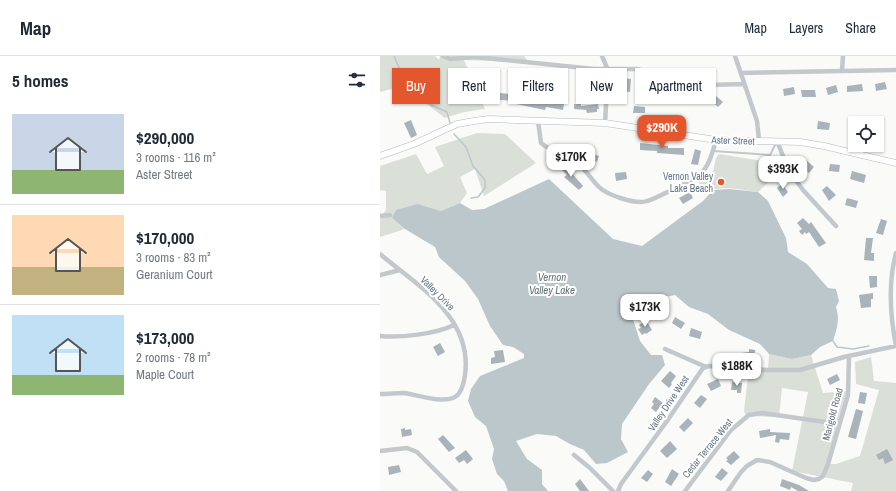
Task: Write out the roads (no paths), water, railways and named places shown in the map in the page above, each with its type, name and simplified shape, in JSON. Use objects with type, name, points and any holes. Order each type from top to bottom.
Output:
[{"type":"street","points":[[443,56],[450,59],[475,57],[588,68]]},
{"type":"street","points":[[602,56],[607,68]]},
{"type":"street","points":[[735,56],[742,73],[743,84],[757,121],[759,140]]},
{"type":"street","points":[[842,70],[843,56]]},
{"type":"street","points":[[627,69],[636,69],[709,85],[743,84]]},
{"type":"street","points":[[742,73],[896,70]]},
{"type":"street","points":[[605,123],[606,104]]},
{"type":"street","name":"Aster Street","points":[[380,156],[414,144],[457,124],[474,120],[489,119],[605,123],[716,140],[742,142],[759,140],[800,142],[896,162]]},
{"type":"street","points":[[538,121],[541,143],[570,159],[586,170],[599,188],[616,196],[636,202],[647,202],[704,172],[716,140]]},
{"type":"street","points":[[777,141],[789,171],[803,190],[836,226]]},
{"type":"street","points":[[380,216],[390,215]]},
{"type":"street","points":[[665,349],[706,368],[709,366],[767,370],[800,370],[849,356],[896,346],[891,294],[896,253]]},
{"type":"street","name":"Valley Drive","points":[[380,254],[426,291],[447,313],[466,349],[467,362],[464,378],[458,395],[453,398],[446,399],[403,393],[380,394]]},
{"type":"street","points":[[380,275],[400,270]]},
{"type":"street","points":[[380,336],[437,331],[454,325]]},
{"type":"street","name":"Marigold Road","points":[[728,491],[741,472],[757,460],[770,462],[814,480],[823,476],[828,464],[848,395],[849,356]]},
{"type":"street","name":"Valley Drive West","points":[[618,491],[621,484],[703,368],[706,368]]},
{"type":"street","name":"Cedar Terrace West","points":[[685,491],[731,430],[749,415],[762,413],[839,424]]},
{"type":"street","points":[[380,451],[407,448],[417,452],[456,491]]},
{"type":"street","points":[[574,455],[613,491]]},
{"type":"lane","points":[[713,151],[770,155],[777,141]]},
{"type":"water","name":"Vernon Valley Lake","points":[[549,179],[613,239],[642,246],[703,201],[713,190],[729,189],[758,192],[768,201],[786,238],[788,252],[807,264],[828,288],[836,289],[839,301],[836,307],[838,320],[833,341],[820,347],[811,355],[792,359],[769,354],[760,344],[729,330],[708,314],[689,307],[675,295],[652,300],[631,313],[640,341],[651,355],[662,355],[665,365],[649,384],[622,424],[621,439],[628,452],[607,463],[596,464],[584,450],[556,436],[537,434],[516,441],[527,459],[542,470],[542,484],[548,491],[508,491],[504,481],[497,474],[492,459],[494,449],[486,426],[475,417],[468,401],[471,389],[480,376],[524,358],[524,354],[513,347],[503,345],[490,326],[478,299],[465,281],[439,257],[435,247],[405,229],[392,218],[396,210],[418,204],[441,211],[460,203],[472,210],[484,209]]},
{"type":"waterway","points":[[394,56],[401,72],[407,72],[409,85],[413,83],[420,96],[428,91],[431,105],[447,112],[450,123]]},
{"type":"waterway","points":[[454,134],[466,147],[473,166],[485,180],[485,188],[478,197],[471,198]]},
{"type":"waterway","points":[[833,341],[837,347],[853,349],[869,346]]},
{"type":"place","name":"Vernon Valley Lake Beach","points":[[721,182]]}]
